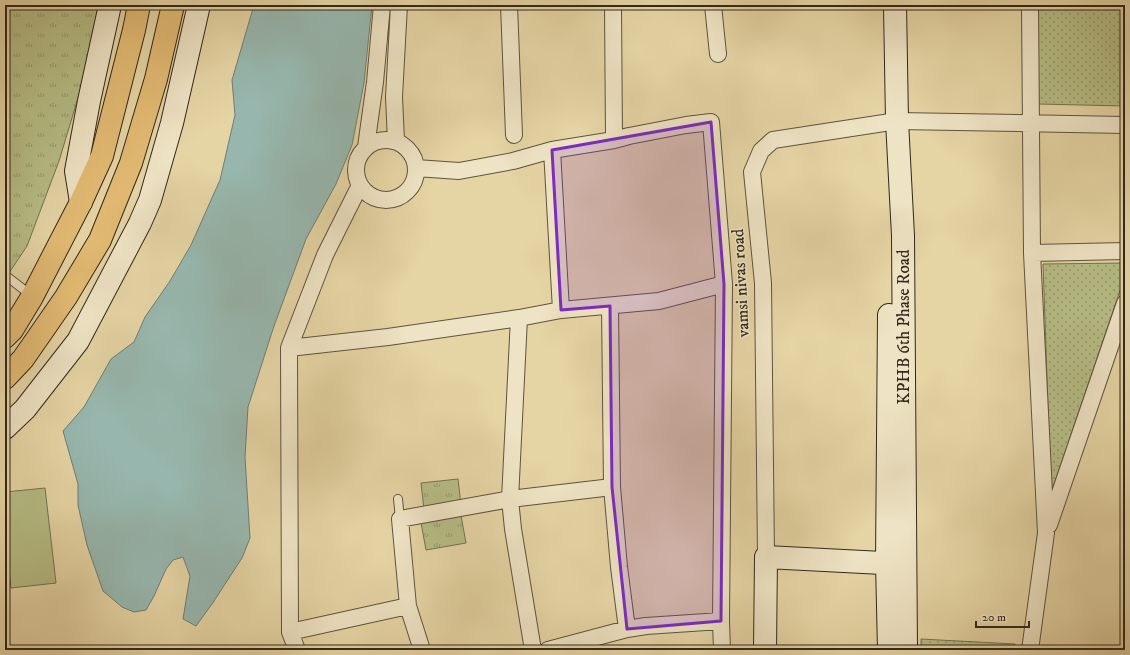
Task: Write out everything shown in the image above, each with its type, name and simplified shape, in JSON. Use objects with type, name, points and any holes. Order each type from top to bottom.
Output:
[{"type":"main road","points":[[5,337],[12,330],[32,297],[81,202],[102,156],[139,5]]},
{"type":"main road","points":[[5,378],[23,359],[66,297],[100,240],[131,163],[156,79],[173,5]]},
{"type":"street","points":[[81,202],[76,171],[89,101],[110,5]]},
{"type":"street","points":[[5,428],[25,409],[78,341],[140,223],[150,200],[172,123],[199,5]]},
{"type":"street","points":[[366,147],[375,82],[382,5]]},
{"type":"street","points":[[396,141],[394,97],[399,5]]},
{"type":"street","points":[[509,5],[514,136]]},
{"type":"street","points":[[613,5],[614,140]]},
{"type":"street","points":[[714,5],[718,54]]},
{"type":"street","name":"KPHB 6th Phase Road","points":[[880,5],[890,122],[903,236],[906,545],[896,564],[889,650]]},
{"type":"street","name":"KPHB 6th Phase Road","points":[[890,122],[895,5]]},
{"type":"street","points":[[1030,5],[1032,253],[1046,533],[1030,650]]},
{"type":"street","points":[[416,168],[459,171],[513,161],[552,150],[614,140],[686,125],[711,122],[724,284],[720,621],[722,650]]},
{"type":"street","name":"vamsi nivas road","points":[[766,557],[763,283],[752,172],[761,151],[773,140],[890,122],[1030,123],[1125,126]]},
{"type":"street","points":[[380,140],[388,140],[396,141],[404,145],[410,151],[416,168],[415,178],[411,187],[404,194],[385,200],[376,198],[367,193],[360,185],[356,165],[360,155],[366,147],[380,140]]},
{"type":"street","points":[[552,150],[561,310]]},
{"type":"street","points":[[296,650],[290,632],[289,348],[325,256],[360,185]]},
{"type":"street","points":[[1032,253],[1125,251]]},
{"type":"street","points":[[289,348],[388,337],[519,318],[561,310],[659,301],[724,284]]},
{"type":"street","points":[[1046,533],[1125,303]]},
{"type":"street","points":[[610,306],[612,487],[626,629]]},
{"type":"street","points":[[519,318],[510,499],[513,529],[533,650]]},
{"type":"street","points":[[422,650],[408,606],[400,519],[510,499],[612,487]]},
{"type":"street","points":[[765,650],[766,557],[896,564]]},
{"type":"street","name":"KPHB 6th Phase Road","points":[[896,564],[906,650]]},
{"type":"street","points":[[290,632],[408,606]]},
{"type":"street","points":[[548,650],[626,629],[646,626],[720,621]]},
{"type":"lane","points":[[5,275],[32,297]]},
{"type":"lane","points":[[398,499],[400,519]]},
{"type":"highlighted area","points":[[711,122],[724,284],[721,621],[627,629],[612,487],[610,306],[561,310],[552,150]]},
{"type":"green space","points":[[5,5],[106,5],[59,161],[27,246],[5,279]]},
{"type":"green space","points":[[1036,5],[1125,5],[1125,106],[1038,104]]},
{"type":"green space","points":[[1125,263],[1125,276],[1051,493],[1043,264]]},
{"type":"green space","points":[[458,479],[461,505],[424,510],[421,483]]},
{"type":"green space","points":[[45,488],[56,583],[11,588],[5,535],[5,492]]},
{"type":"green space","points":[[460,510],[466,543],[426,550],[420,517]]},
{"type":"green space","points":[[921,639],[1015,644],[1015,650],[921,650]]},
{"type":"water","points":[[254,5],[372,5],[364,83],[352,145],[336,184],[306,239],[274,326],[248,407],[245,457],[250,538],[242,558],[196,626],[183,619],[190,576],[183,557],[173,560],[166,569],[146,610],[134,612],[122,607],[103,591],[87,545],[78,505],[78,484],[63,431],[84,407],[111,359],[134,342],[145,317],[170,281],[191,245],[220,180],[235,115],[232,80]]}]
